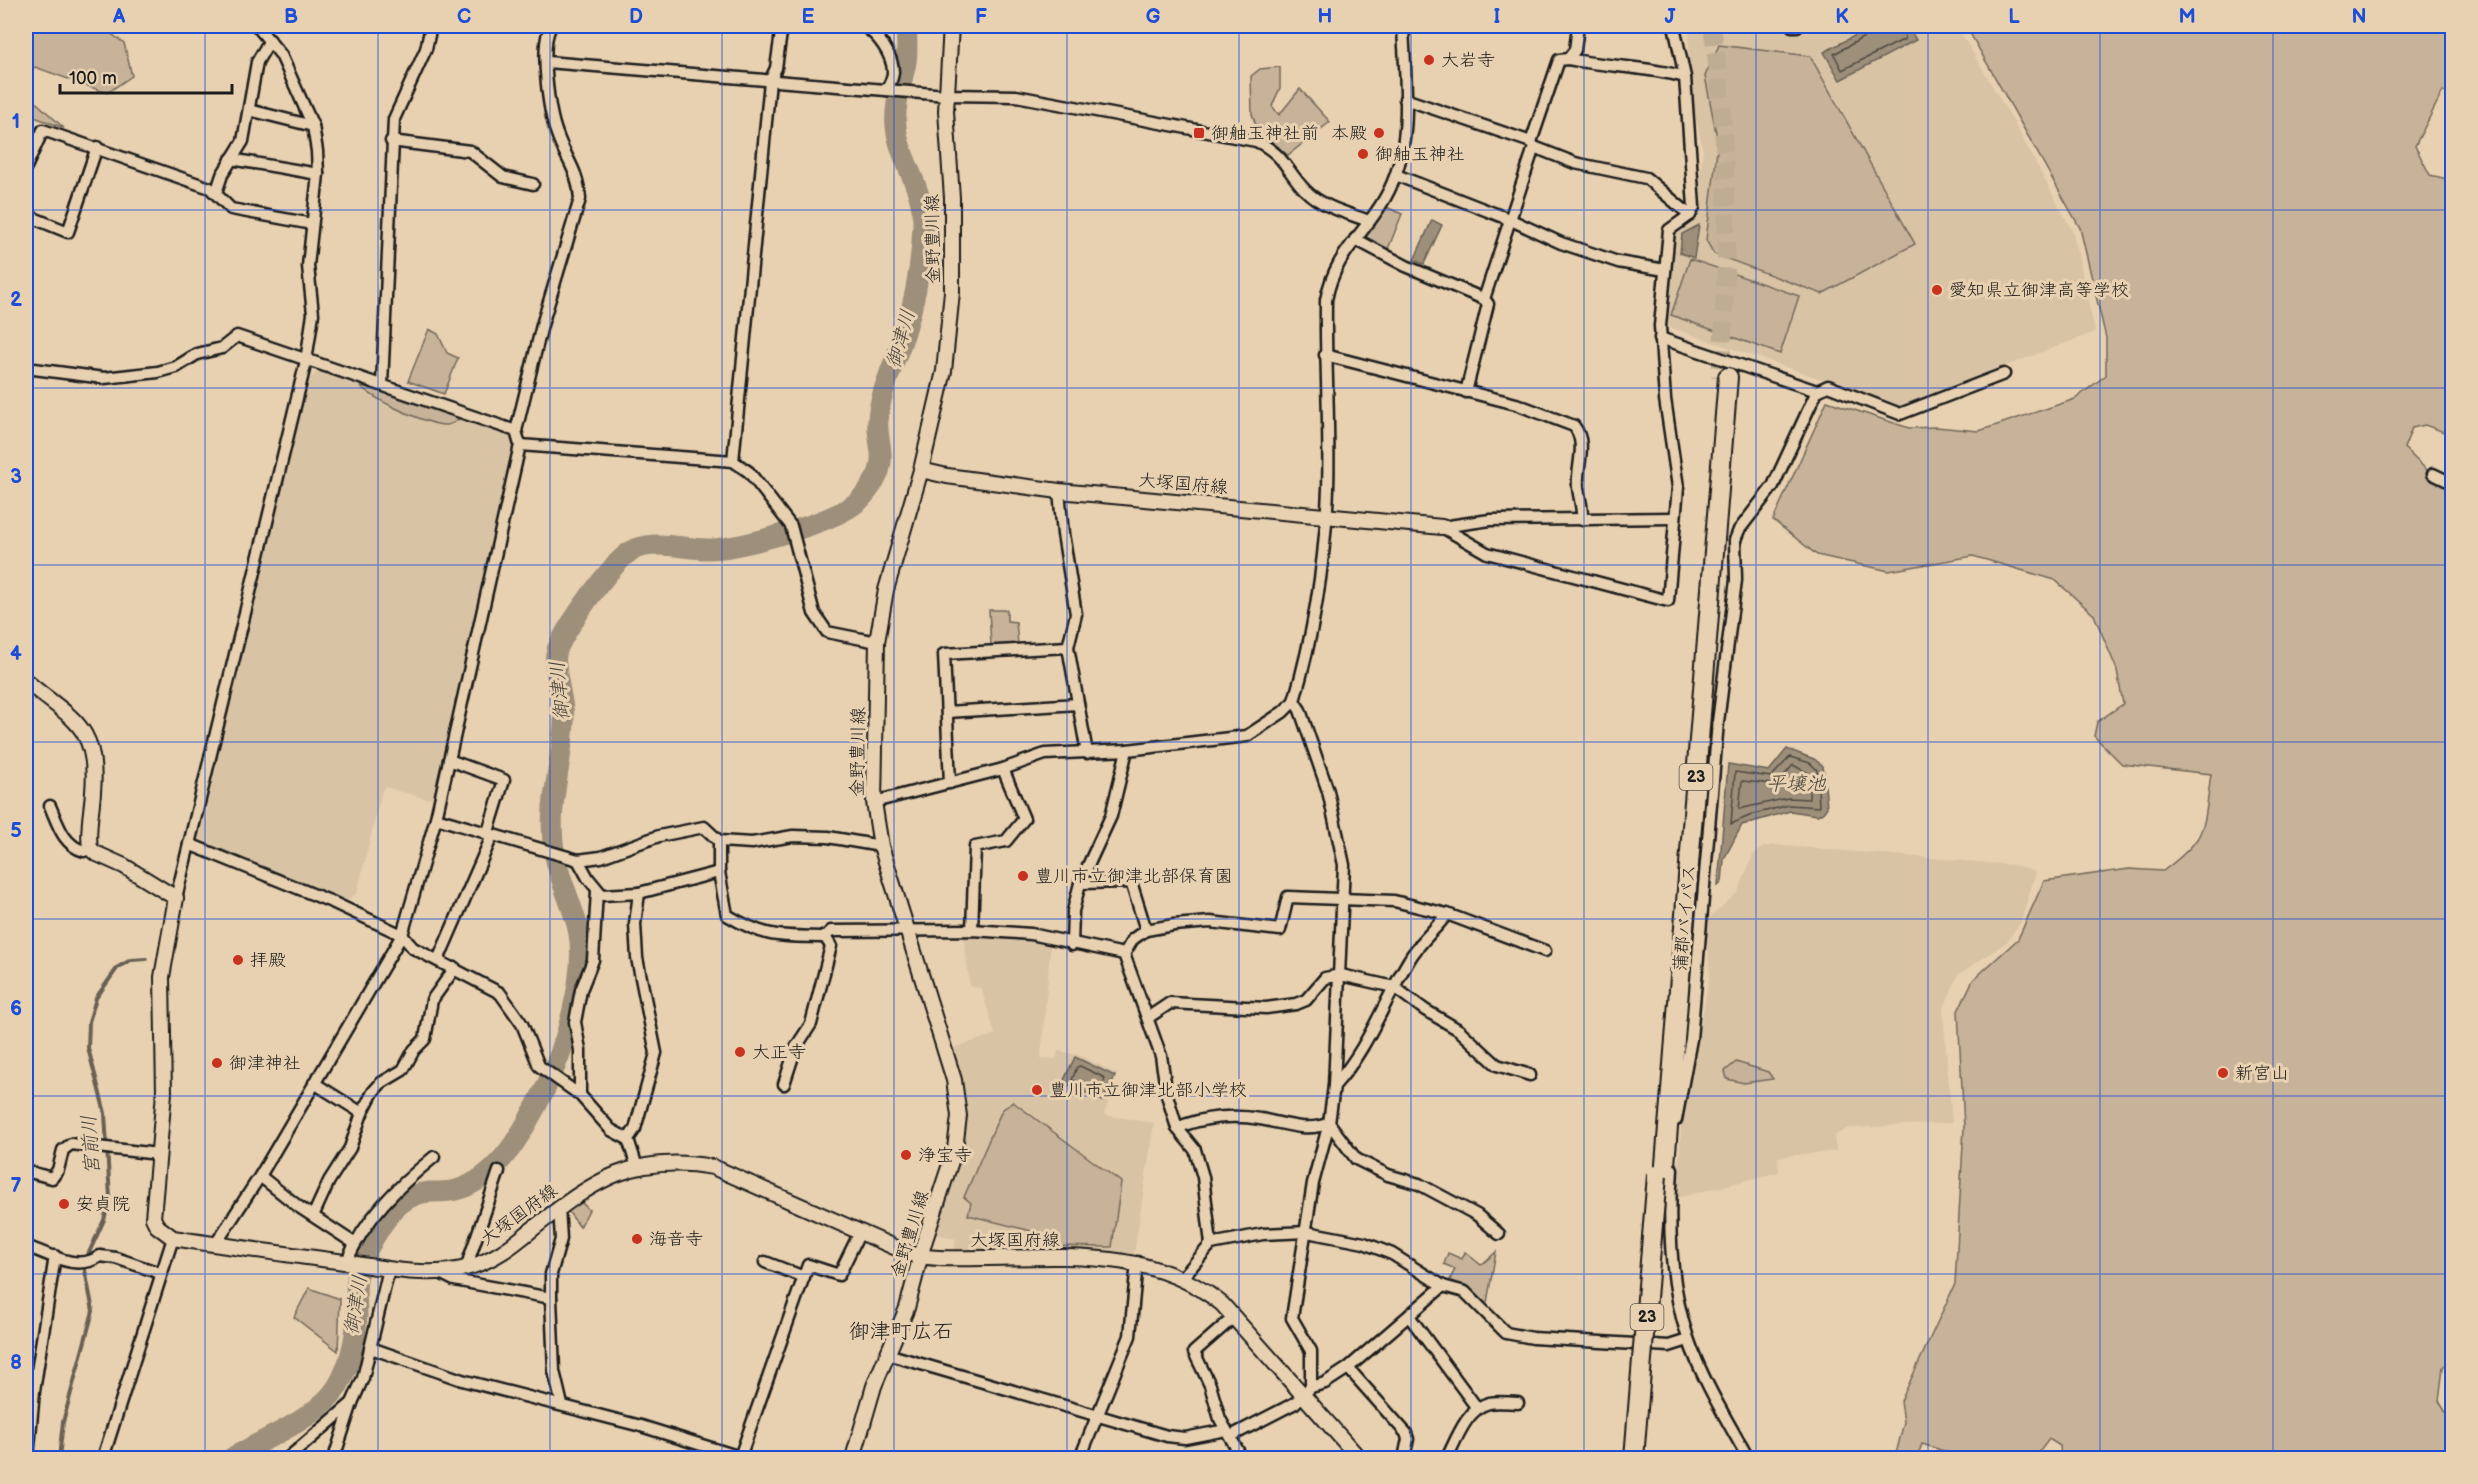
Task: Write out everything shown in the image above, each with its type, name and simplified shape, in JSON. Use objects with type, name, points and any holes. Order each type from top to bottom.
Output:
[{"type":"highway","name":"蒲郡バイパス","points":[[1640,1458],[1724,377]]},
{"type":"highway","name":"蒲郡バイパス","points":[[1634,1458],[1661,1176]]},
{"type":"main road","name":"金野豊川線","points":[[853,1458],[887,1354],[904,1317],[956,1149],[959,1116],[949,1061],[881,846],[874,802],[877,642],[886,590],[921,470],[944,371],[952,292],[952,198],[946,95],[951,26]]},
{"type":"main road","name":"大塚国府線","points":[[921,470],[1059,491],[1442,527]]},
{"type":"main road","points":[[26,681],[73,717],[88,740],[95,773],[90,848],[95,853],[124,866],[176,898],[162,977],[164,1093],[153,1218],[157,1226],[173,1238]]},
{"type":"main road","name":"大塚国府線","points":[[173,1238],[389,1269],[438,1272],[480,1264],[506,1251],[559,1208],[606,1177],[637,1167],[682,1164],[713,1167],[921,1257],[1071,1257],[1137,1262],[1182,1278],[1210,1294],[1307,1391],[1359,1458]]},
{"type":"street","points":[[176,898],[306,361],[313,314],[308,279],[318,174],[313,126],[281,55],[257,26]]},
{"type":"street","points":[[382,385],[391,141],[396,110],[426,49],[431,26]]},
{"type":"street","points":[[215,1245],[260,1176],[402,935],[436,819],[520,445],[516,431],[542,325],[580,199],[578,178],[551,118],[545,46],[551,26]]},
{"type":"street","points":[[733,461],[770,81],[776,68],[782,26]]},
{"type":"street","points":[[863,26],[878,37],[892,66],[891,90]]},
{"type":"street","points":[[874,802],[1003,770],[1046,754],[1127,750],[1247,736],[1283,712],[1294,701],[1314,618],[1326,516],[1328,423],[1325,355],[1329,285],[1341,256],[1369,221],[1396,175],[1405,136],[1403,26]]},
{"type":"street","points":[[1568,59],[1575,50],[1578,26]]},
{"type":"street","points":[[1442,527],[1486,553],[1668,601],[1678,487],[1665,399],[1660,338],[1669,230],[1690,215],[1694,207],[1685,77],[1674,26]]},
{"type":"street","points":[[1792,26],[1797,26]]},
{"type":"street","points":[[216,193],[222,175],[243,141],[257,62],[270,40]]},
{"type":"street","points":[[1484,299],[1511,220],[1559,60],[1568,59],[1618,67],[1658,69],[1685,77]]},
{"type":"street","points":[[547,62],[946,95],[1016,96],[1256,141],[1271,148],[1283,159],[1306,190],[1320,201],[1369,221]]},
{"type":"street","points":[[1406,99],[1533,145],[1575,163],[1646,178],[1690,215]]},
{"type":"street","points":[[249,110],[313,126]]},
{"type":"street","points":[[26,167],[43,130],[210,188],[231,209],[312,224]]},
{"type":"street","points":[[391,141],[470,151],[502,177],[533,184]]},
{"type":"street","points":[[26,214],[68,232],[97,147]]},
{"type":"street","points":[[231,159],[318,174]]},
{"type":"street","points":[[1396,175],[1511,220],[1539,235],[1618,261],[1665,270]]},
{"type":"street","points":[[1355,239],[1406,266],[1484,299],[1488,304],[1466,392]]},
{"type":"street","points":[[26,368],[104,378],[158,372],[177,367],[197,354],[222,348],[237,336],[516,431]]},
{"type":"street","points":[[1660,338],[1817,391]]},
{"type":"street","points":[[1325,355],[1516,404],[1574,426],[1581,443],[1578,486],[1583,504],[1582,520]]},
{"type":"street","points":[[1748,1458],[1689,1340],[1677,1294],[1671,1217],[1674,1134],[1691,1039],[1718,722],[1736,580],[1738,530],[1773,486],[1817,391],[1828,386],[1900,414],[2004,374]]},
{"type":"street","points":[[520,445],[733,461],[749,472],[791,526],[814,613],[827,632],[877,642]]},
{"type":"street","points":[[2433,474],[2452,483]]},
{"type":"street","points":[[1059,491],[1063,534],[1076,614],[1068,647],[1087,753]]},
{"type":"street","points":[[1442,527],[1490,520],[1674,518]]},
{"type":"street","points":[[950,783],[944,654],[1068,647]]},
{"type":"street","points":[[1294,701],[1300,710],[1336,820],[1344,865],[1341,900],[1341,975],[1334,1086],[1329,1123],[1313,1183],[1292,1318],[1311,1351],[1307,1391]]},
{"type":"street","points":[[947,712],[1078,704]]},
{"type":"street","points":[[1072,945],[1072,911],[1080,883],[1112,816],[1127,750]]},
{"type":"street","points":[[438,960],[489,836],[504,780],[449,760]]},
{"type":"street","points":[[972,930],[975,847],[1006,841],[1024,819],[1003,770]]},
{"type":"street","points":[[50,806],[62,833],[71,845],[84,851],[90,848]]},
{"type":"street","points":[[436,819],[578,860],[601,857],[659,836],[704,827],[719,841],[752,843],[793,836],[828,837],[881,846]]},
{"type":"street","points":[[719,841],[720,872],[727,915],[752,930],[767,935],[825,938]]},
{"type":"street","points":[[189,844],[332,902],[402,935],[413,948],[500,993],[522,1023],[539,1066],[579,1095],[611,1130],[628,1139],[637,1167]]},
{"type":"street","points":[[578,860],[597,891],[602,895],[639,893],[720,872]]},
{"type":"street","points":[[1080,883],[1131,882],[1146,930]]},
{"type":"street","points":[[579,1095],[580,1050],[575,1022],[581,990],[593,960],[597,891]]},
{"type":"street","points":[[628,1139],[635,1129],[656,1053],[637,958],[635,924],[639,893]]},
{"type":"street","points":[[1124,954],[1133,939],[1146,930],[1210,921],[1280,930],[1287,897],[1394,901],[1447,914],[1545,951]]},
{"type":"street","points":[[1334,1086],[1350,1069],[1369,1040],[1410,957],[1447,914]]},
{"type":"street","points":[[825,938],[831,931],[972,930],[1051,937],[1072,945],[1124,954]]},
{"type":"street","points":[[784,1084],[796,1047],[811,1024],[831,946],[825,938]]},
{"type":"street","points":[[1124,954],[1149,1017],[1161,1056],[1167,1095],[1177,1128],[1195,1150],[1203,1176],[1211,1244]]},
{"type":"street","points":[[313,1216],[329,1181],[350,1148],[362,1113],[377,1087],[403,1070],[414,1050],[425,1039],[432,1000],[455,968]]},
{"type":"street","points":[[1149,1017],[1170,1003],[1266,1008],[1296,1004],[1305,1000],[1325,978],[1341,975],[1394,987],[1425,1010],[1459,1030],[1497,1065],[1530,1075]]},
{"type":"street","points":[[314,1083],[362,1113]]},
{"type":"street","points":[[1177,1128],[1193,1120],[1223,1117],[1258,1118],[1316,1129],[1329,1123]]},
{"type":"street","points":[[1329,1123],[1356,1159],[1388,1175],[1419,1184],[1477,1215],[1499,1234]]},
{"type":"street","points":[[26,1171],[52,1178],[58,1170],[63,1150],[70,1144],[158,1154]]},
{"type":"street","points":[[356,1264],[354,1243],[364,1226],[401,1184],[434,1157]]},
{"type":"street","points":[[466,1268],[499,1171]]},
{"type":"street","points":[[260,1176],[313,1216],[354,1243]]},
{"type":"street","points":[[559,1208],[561,1239],[551,1274],[551,1298],[554,1371],[562,1405]]},
{"type":"street","points":[[371,1348],[462,1380],[562,1405],[740,1457],[808,1265],[839,1275],[860,1232]]},
{"type":"street","points":[[1182,1278],[1211,1244],[1263,1234],[1307,1232],[1364,1243],[1392,1254],[1443,1286],[1465,1292],[1506,1332],[1533,1338],[1669,1346],[1689,1340]]},
{"type":"street","points":[[103,1458],[173,1238]]},
{"type":"street","points":[[26,1246],[83,1263],[92,1262],[100,1256],[116,1258],[160,1273]]},
{"type":"street","points":[[28,1458],[34,1391],[54,1256]]},
{"type":"street","points":[[765,1262],[804,1276]]},
{"type":"street","points":[[1080,1458],[1130,1336],[1137,1262]]},
{"type":"street","points":[[334,1458],[363,1377],[389,1269]]},
{"type":"street","points":[[438,1272],[454,1280],[551,1298]]},
{"type":"street","points":[[887,1354],[1167,1436],[1185,1438],[1228,1433],[1325,1383],[1348,1368],[1443,1286]]},
{"type":"street","points":[[1409,1316],[1477,1408]]},
{"type":"street","points":[[1234,1317],[1194,1352],[1228,1433],[1242,1458]]},
{"type":"street","points":[[1348,1368],[1406,1433],[1408,1439],[1404,1458]]},
{"type":"street","points":[[288,1458],[352,1403]]},
{"type":"street","points":[[1447,1458],[1463,1426],[1477,1408],[1490,1403],[1518,1403]]},
{"type":"shaded area","points":[[26,26],[100,26],[124,43],[132,76],[107,93],[35,67],[26,72]]},
{"type":"shaded area","name":"愛知県立御津高等学校","points":[[1690,26],[1759,26],[1797,30],[1803,26],[1957,26],[2012,119],[2073,232],[2095,332],[1900,406],[1666,326],[1673,235],[1695,217],[1703,150],[1687,77]]},
{"type":"shaded area","points":[[1966,26],[2452,26],[2452,99],[2443,91],[2415,146],[2430,175],[2452,180],[2452,435],[2425,425],[2412,428],[2404,448],[2452,494],[2452,1410],[2448,1398],[2451,1360],[2443,1367],[2439,1401],[2452,1423],[2452,1458],[2061,1458],[2060,1446],[2049,1439],[2035,1458],[1966,1458],[1922,1444],[1917,1458],[1895,1458],[1904,1422],[1901,1401],[1955,1284],[1964,1127],[1958,1011],[1973,980],[2018,939],[2044,881],[2129,869],[2163,871],[2189,849],[2202,830],[2205,820],[2211,774],[2122,764],[2094,736],[2097,722],[2123,704],[2117,670],[2094,615],[2055,580],[1973,556],[1889,571],[1817,555],[1773,520],[1827,401],[1909,428],[1936,427],[1979,431],[2075,399],[2106,375],[2106,338],[2080,228]]},
{"type":"shaded area","points":[[1719,45],[1810,56],[1915,244],[1822,294],[1714,254],[1706,240],[1718,143],[1705,76]]},
{"type":"shaded area","points":[[1280,67],[1280,88],[1272,106],[1279,115],[1300,89],[1330,122],[1288,155],[1259,134],[1252,114],[1251,76],[1260,69]]},
{"type":"shaded area","points":[[26,93],[64,128],[26,114]]},
{"type":"shaded area","points":[[1384,206],[1402,214],[1388,249],[1366,239],[1365,234]]},
{"type":"shaded area","points":[[1690,259],[1799,296],[1780,354],[1671,315]]},
{"type":"shaded area","points":[[429,329],[438,334],[447,353],[458,358],[444,394],[408,381]]},
{"type":"shaded area","points":[[320,371],[408,399],[510,436],[514,447],[434,797],[427,799],[385,787],[382,790],[357,893],[347,901],[199,843],[196,835],[306,381]]},
{"type":"shaded area","points":[[358,382],[459,419],[446,425],[426,421],[370,394]]},
{"type":"shaded area","points":[[989,610],[1007,610],[1007,621],[1016,622],[1018,644],[991,646]]},
{"type":"shaded area","points":[[1774,845],[2014,865],[2036,872],[2021,921],[2007,942],[1958,975],[1943,1010],[1952,1123],[1848,1128],[1834,1136],[1836,1151],[1778,1157],[1779,1172],[1677,1198],[1681,1128],[1710,975],[1706,924],[1708,919],[1738,892],[1753,855],[1763,847]]},
{"type":"shaded area","points":[[964,938],[1051,940],[1041,1058],[1056,1059],[1058,1051],[1079,1055],[1117,1074],[1104,1115],[1154,1123],[1134,1254],[1080,1249],[954,1253],[956,1239],[934,1234],[950,1185],[963,1130],[951,1049],[995,1034],[981,988],[970,987]]},
{"type":"shaded area","points":[[1736,1062],[1768,1072],[1773,1079],[1744,1083],[1727,1079],[1725,1071]]},
{"type":"shaded area","points":[[1013,1102],[1121,1182],[1112,1247],[1040,1246],[1039,1233],[968,1215],[971,1203],[964,1197],[1002,1110]]},
{"type":"shaded area","points":[[579,1200],[589,1210],[580,1227],[567,1210]]},
{"type":"shaded area","points":[[1465,1252],[1481,1265],[1496,1252],[1486,1308],[1470,1292],[1449,1282],[1455,1269],[1444,1264],[1448,1253],[1462,1259]]},
{"type":"shaded area","points":[[309,1288],[340,1299],[338,1351],[294,1317]]},
{"type":"shaded area","points":[[26,1353],[31,1355],[26,1428]]},
{"type":"water","points":[[1873,26],[1908,26],[1916,40],[1840,80],[1824,52]]},
{"type":"water","points":[[1432,220],[1442,225],[1424,264],[1414,260]]},
{"type":"water","points":[[1699,225],[1694,258],[1680,253],[1682,234]]},
{"type":"water","name":"平壌池","points":[[1787,749],[1814,759],[1823,766],[1827,807],[1823,813],[1817,815],[1790,811],[1742,825],[1724,859],[1722,882],[1718,886],[1728,764],[1769,771]]},
{"type":"water","points":[[1075,1057],[1115,1076],[1103,1101],[1063,1082]]},
{"type":"waterway","name":"御津川","points":[[232,1458],[298,1422],[332,1394],[343,1377],[353,1346],[357,1315],[358,1273],[380,1228],[394,1209],[413,1196],[420,1193],[461,1189],[492,1170],[522,1131],[553,1072],[573,1010],[580,967],[578,929],[556,860],[552,834],[564,722],[556,657],[562,640],[580,611],[615,565],[635,549],[653,545],[699,549],[722,548],[784,534],[844,511],[862,497],[878,474],[881,460],[879,410],[912,305],[920,264],[923,223],[920,198],[902,150],[896,126],[897,102],[907,58],[907,26]]},
{"type":"waterway","name":"宮前川","points":[[59,1458],[63,1422],[93,1311],[85,1270],[86,1259],[104,1220],[110,1198],[105,1113],[88,1048],[89,1022],[96,998],[118,967],[131,960],[146,959]]},
{"type":"tunnel","points":[[1712,26],[1725,157],[1725,290],[1720,378]]},
{"type":"place","name":"大岩寺","points":[[1429,60]]},
{"type":"place","name":"御舳玉神社前","points":[[1199,133]]},
{"type":"place","name":"本殿","points":[[1379,133]]},
{"type":"place","name":"御舳玉神社","points":[[1363,154]]},
{"type":"place","name":"愛知県立御津高等学校","points":[[1937,290]]},
{"type":"place","name":"豊川市立御津北部保育園","points":[[1023,876]]},
{"type":"place","name":"拝殿","points":[[238,960]]},
{"type":"place","name":"大正寺","points":[[740,1052]]},
{"type":"place","name":"御津神社","points":[[217,1063]]},
{"type":"place","name":"新宮山","points":[[2223,1073]]},
{"type":"place","name":"豊川市立御津北部小学校","points":[[1037,1090]]},
{"type":"place","name":"浄宝寺","points":[[906,1155]]},
{"type":"place","name":"安貞院","points":[[64,1204]]},
{"type":"place","name":"海音寺","points":[[637,1239]]},
{"type":"district","name":"御津町広石","points":[[901,1331]]}]
